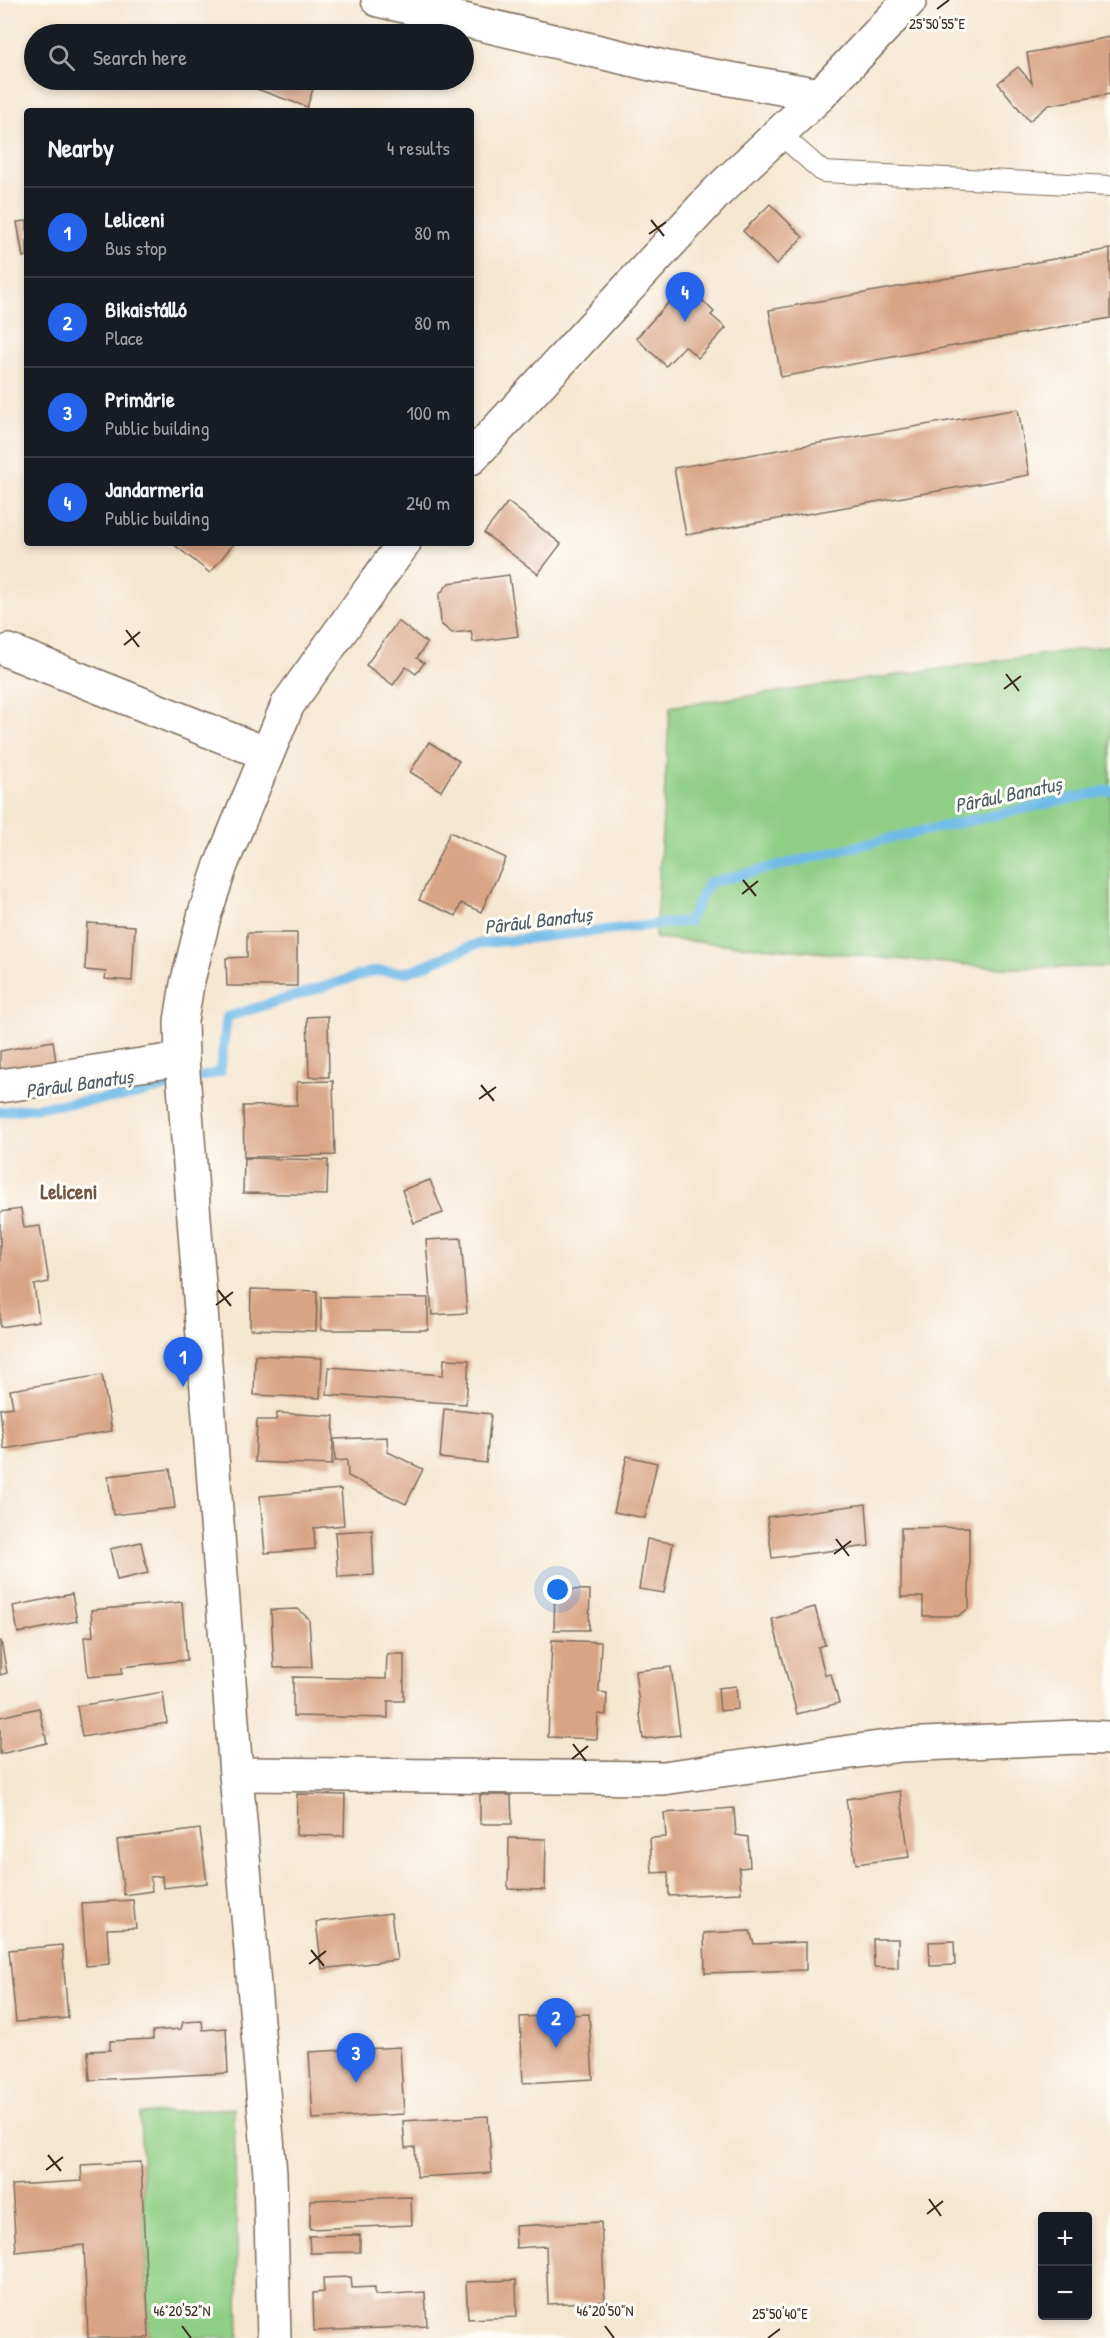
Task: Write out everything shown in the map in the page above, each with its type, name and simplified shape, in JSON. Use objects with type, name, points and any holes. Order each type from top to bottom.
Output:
[{"type":"main road","points":[[378,0],[669,68],[820,94]]},
{"type":"main road","points":[[474,455],[717,192],[820,94],[910,0]]},
{"type":"main road","points":[[274,2338],[270,2174],[236,1774],[181,1021],[185,993],[205,913],[221,866],[288,704],[402,546]]},
{"type":"main road","points":[[9,651],[267,754]]},
{"type":"main road","points":[[0,1086],[184,1077]]},
{"type":"main road","points":[[236,1774],[663,1778],[901,1745],[1078,1737],[1110,1738]]},
{"type":"lane","points":[[779,134],[823,172],[1110,186]]},
{"type":"green space","points":[[1110,645],[1110,967],[1002,968],[655,938],[670,707]]},
{"type":"green space","points":[[234,2108],[239,2338],[149,2338],[140,2114]]},
{"type":"building","points":[[1110,37],[1110,94],[1049,105],[1029,121],[998,83],[1018,67],[1032,83],[1027,53]]},
{"type":"building","points":[[259,90],[313,90],[307,107]]},
{"type":"building","points":[[770,204],[803,237],[776,265],[743,231]]},
{"type":"building","points":[[24,221],[23,257],[17,222]]},
{"type":"building","points":[[1110,249],[1110,318],[781,377],[769,310]]},
{"type":"building","points":[[682,288],[694,300],[698,296],[714,312],[711,315],[726,328],[698,358],[685,346],[666,366],[636,338]]},
{"type":"building","points":[[1018,409],[1029,475],[686,535],[674,468]]},
{"type":"building","points":[[508,502],[561,544],[538,574],[484,533]]},
{"type":"building","points":[[176,546],[232,546],[210,573]]},
{"type":"building","points":[[509,575],[518,636],[473,642],[471,631],[452,633],[441,624],[439,595],[449,583]]},
{"type":"building","points":[[398,621],[427,643],[417,658],[424,663],[416,674],[406,667],[393,685],[366,665]]},
{"type":"building","points":[[429,742],[459,761],[441,791],[410,772]]},
{"type":"building","points":[[450,832],[506,858],[481,912],[461,903],[456,916],[419,900]]},
{"type":"building","points":[[87,923],[135,926],[132,981],[105,979],[106,972],[85,970]]},
{"type":"building","points":[[247,933],[297,933],[297,986],[227,986],[226,958],[247,957]]},
{"type":"building","points":[[328,1016],[329,1077],[309,1077],[307,1017]]},
{"type":"building","points":[[53,1041],[56,1062],[0,1073],[0,1051]]},
{"type":"building","points":[[333,1081],[335,1155],[244,1157],[243,1106],[297,1105],[297,1082]]},
{"type":"building","points":[[244,1158],[328,1160],[327,1195],[243,1193]]},
{"type":"building","points":[[430,1180],[443,1213],[414,1223],[402,1190]]},
{"type":"building","points":[[21,1209],[24,1228],[40,1226],[49,1282],[34,1285],[39,1321],[0,1327],[0,1212]]},
{"type":"building","points":[[461,1238],[467,1313],[432,1315],[426,1240]]},
{"type":"building","points":[[251,1289],[317,1291],[316,1331],[250,1329]]},
{"type":"building","points":[[321,1297],[428,1298],[428,1330],[321,1330]]},
{"type":"building","points":[[255,1355],[322,1358],[320,1398],[254,1395]]},
{"type":"building","points":[[444,1359],[469,1360],[466,1404],[327,1395],[329,1367],[443,1375]]},
{"type":"building","points":[[102,1375],[112,1431],[4,1449],[0,1409],[13,1407],[10,1390]]},
{"type":"building","points":[[444,1409],[491,1414],[486,1463],[440,1458]]},
{"type":"building","points":[[277,1413],[334,1416],[332,1465],[255,1462],[257,1420],[276,1420]]},
{"type":"building","points":[[387,1437],[388,1452],[423,1469],[406,1504],[348,1476],[347,1460],[335,1461],[334,1439]]},
{"type":"building","points":[[627,1456],[657,1463],[645,1518],[614,1512]]},
{"type":"building","points":[[170,1469],[175,1508],[113,1515],[108,1476]]},
{"type":"building","points":[[341,1489],[344,1525],[314,1528],[315,1549],[265,1553],[260,1496]]},
{"type":"building","points":[[866,1504],[869,1546],[772,1558],[767,1517]]},
{"type":"building","points":[[969,1527],[969,1608],[958,1616],[923,1616],[923,1597],[901,1597],[901,1528]]},
{"type":"building","points":[[372,1530],[374,1575],[338,1577],[335,1532]]},
{"type":"building","points":[[647,1539],[673,1543],[664,1593],[639,1589]]},
{"type":"building","points":[[141,1542],[148,1573],[117,1580],[110,1549]]},
{"type":"building","points":[[555,1589],[590,1590],[589,1630],[554,1630]]},
{"type":"building","points":[[72,1594],[77,1621],[18,1633],[13,1606]]},
{"type":"building","points":[[182,1602],[187,1660],[122,1667],[122,1674],[88,1677],[84,1637],[93,1636],[91,1610]]},
{"type":"building","points":[[815,1607],[825,1645],[818,1647],[825,1675],[831,1674],[839,1703],[797,1714],[772,1619]]},
{"type":"building","points":[[298,1609],[309,1619],[312,1667],[274,1668],[271,1610]]},
{"type":"building","points":[[552,1640],[601,1642],[599,1692],[607,1693],[606,1715],[598,1714],[597,1739],[548,1737]]},
{"type":"building","points":[[0,1642],[7,1673],[0,1675]]},
{"type":"building","points":[[387,1654],[404,1654],[404,1701],[388,1701],[388,1718],[293,1716],[293,1677],[386,1679]]},
{"type":"building","points":[[671,1667],[680,1735],[643,1739],[635,1671]]},
{"type":"building","points":[[736,1686],[738,1709],[720,1711],[718,1688]]},
{"type":"building","points":[[163,1692],[167,1723],[82,1737],[77,1706]]},
{"type":"building","points":[[39,1708],[47,1743],[0,1754],[0,1717]]},
{"type":"building","points":[[900,1791],[909,1857],[856,1864],[846,1799]]},
{"type":"building","points":[[297,1794],[345,1795],[344,1836],[296,1835]]},
{"type":"building","points":[[480,1795],[511,1795],[512,1824],[480,1824]]},
{"type":"building","points":[[734,1808],[736,1835],[748,1837],[750,1867],[739,1868],[741,1893],[669,1896],[668,1872],[652,1873],[650,1838],[666,1837],[664,1813]]},
{"type":"building","points":[[200,1829],[207,1883],[163,1888],[162,1876],[150,1877],[152,1891],[124,1895],[117,1840]]},
{"type":"building","points":[[509,1838],[546,1839],[545,1890],[508,1889]]},
{"type":"building","points":[[133,1900],[136,1928],[107,1929],[109,1964],[86,1966],[82,1903]]},
{"type":"building","points":[[391,1913],[397,1960],[322,1969],[316,1922]]},
{"type":"building","points":[[750,1931],[754,1944],[806,1942],[806,1970],[705,1973],[704,1933]]},
{"type":"building","points":[[873,1939],[898,1939],[898,1968],[874,1967]]},
{"type":"building","points":[[954,1941],[955,1965],[930,1966],[929,1942]]},
{"type":"building","points":[[62,1945],[68,2018],[16,2022],[9,1950]]},
{"type":"building","points":[[589,2014],[593,2079],[523,2083],[520,2017]]},
{"type":"building","points":[[202,2021],[203,2030],[226,2028],[228,2073],[90,2080],[88,2051],[110,2050],[110,2041],[153,2039],[153,2031],[181,2029],[183,2022]]},
{"type":"building","points":[[400,2047],[404,2114],[313,2119],[309,2052]]},
{"type":"building","points":[[488,2116],[492,2173],[417,2177],[415,2147],[405,2148],[403,2121]]},
{"type":"building","points":[[141,2162],[149,2338],[88,2338],[84,2245],[16,2252],[12,2185],[82,2181],[81,2165]]},
{"type":"building","points":[[411,2197],[412,2225],[310,2229],[310,2200]]},
{"type":"building","points":[[601,2222],[605,2301],[548,2304],[546,2246],[516,2248],[515,2226]]},
{"type":"building","points":[[360,2235],[360,2252],[310,2253],[309,2236]]},
{"type":"building","points":[[351,2277],[352,2288],[375,2287],[375,2295],[425,2292],[427,2326],[314,2331],[313,2293],[324,2292],[323,2278]]},
{"type":"building","points":[[516,2280],[517,2317],[468,2319],[466,2282]]},
{"type":"waterway","name":"Pârâul Banatuș","points":[[0,1112],[135,1095],[220,1072],[227,1017],[374,971],[408,972],[477,944],[689,921],[708,883],[891,838],[1110,790]]},
{"type":"place","name":"Jandarmeria","points":[[685,322]]},
{"type":"place","name":"Leliceni","points":[[183,1387]]},
{"type":"place","name":"Bikaistálló","points":[[556,2048]]},
{"type":"place","name":"Primărie","points":[[356,2083]]},
{"type":"district","name":"Leliceni","points":[[69,1191]]}]
